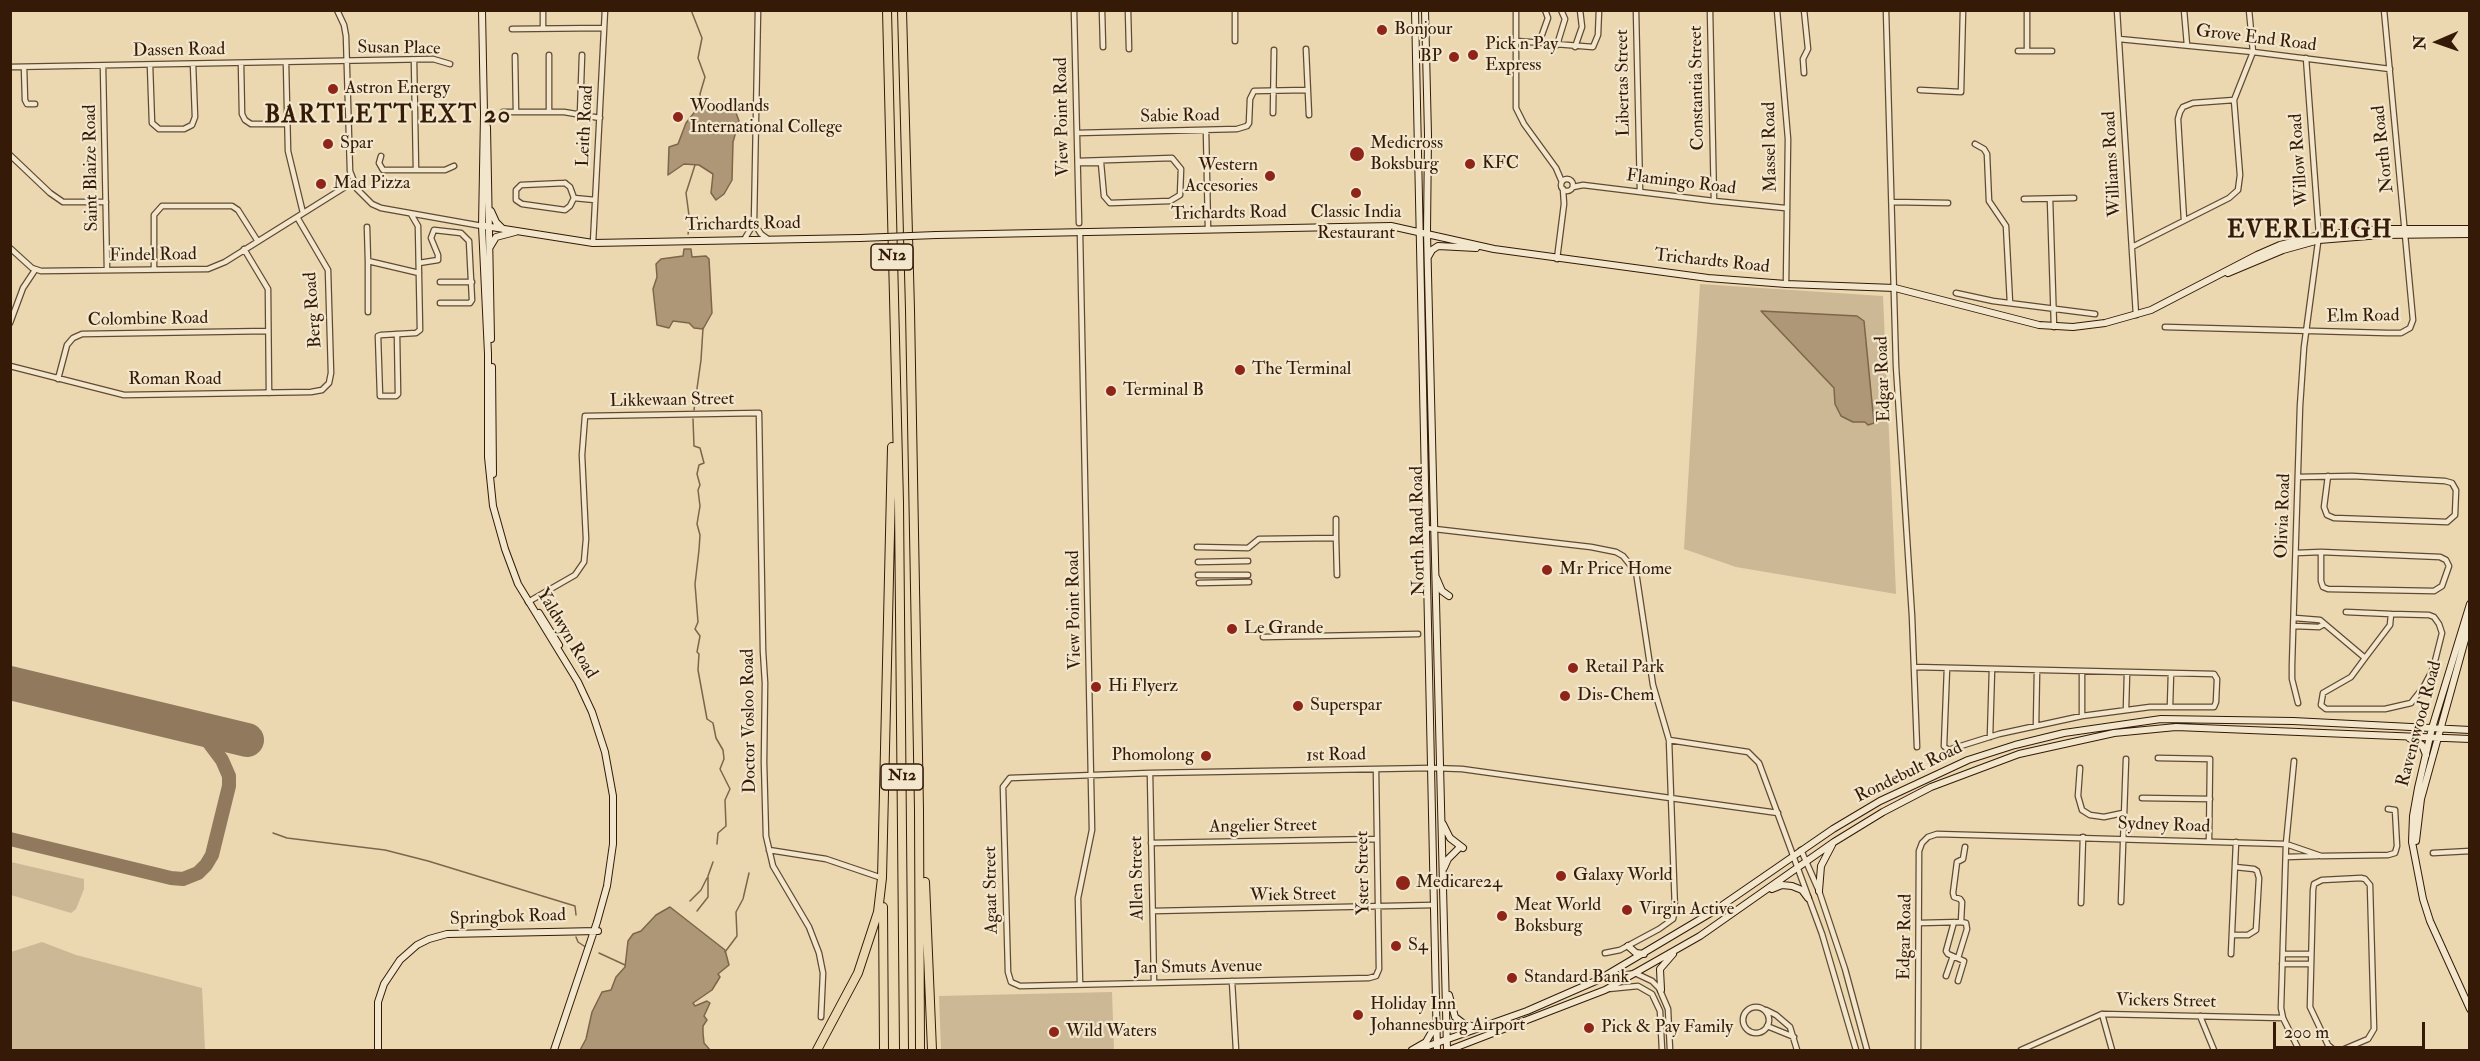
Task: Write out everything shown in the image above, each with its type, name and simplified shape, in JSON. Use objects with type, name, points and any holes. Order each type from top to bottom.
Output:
[{"type":"highway","name":"N12","points":[[887,10],[899,503],[904,1050]]},
{"type":"highway","name":"N12","points":[[902,10],[919,810],[920,1050]]},
{"type":"highway","points":[[884,1050],[882,878],[892,496],[892,262]]},
{"type":"highway","points":[[919,810],[926,902],[932,1050]]},
{"type":"highway","points":[[817,1050],[846,998],[868,946],[878,912],[882,878]]},
{"type":"main road","points":[[483,10],[488,198],[485,226]]},
{"type":"main road","points":[[483,10],[485,226]]},
{"type":"main road","name":"North Rand Road","points":[[1415,10],[1437,1047]]},
{"type":"main road","name":"North Rand Road","points":[[1425,10],[1428,135],[1426,233],[1448,1050]]},
{"type":"main road","points":[[488,198],[494,219],[503,229]]},
{"type":"main road","name":"Trichardts Road","points":[[485,226],[593,243],[1391,225],[1494,249],[1708,278],[1786,284],[1895,288],[2007,318],[2054,327],[2088,326],[2136,315],[2168,302],[2280,245],[2319,238],[2469,229]]},
{"type":"main road","name":"Yaldwyn Road","points":[[485,226],[489,250],[494,492],[509,552],[530,601]]},
{"type":"main road","name":"Yaldwyn Road","points":[[485,226],[490,483],[497,521],[507,558],[530,601],[587,694],[602,729],[611,764],[616,801],[615,862],[611,887],[555,1050]]},
{"type":"main road","points":[[489,250],[496,237],[519,232]]},
{"type":"main road","name":"Trichardts Road","points":[[2406,232],[2469,234]]},
{"type":"main road","points":[[1427,258],[1438,246],[1494,249]]},
{"type":"main road","points":[[1424,451],[1432,448]]},
{"type":"main road","points":[[1435,574],[1442,591],[1449,596]]},
{"type":"main road","name":"Ravenswood Road","points":[[2469,604],[2444,710],[2430,737],[2413,816],[2414,854],[2430,921],[2469,1009]]},
{"type":"main road","name":"Ravenswood Road","points":[[2414,854],[2421,799],[2438,738],[2436,729],[2464,632],[2469,622]]},
{"type":"main road","points":[[2444,710],[2449,724],[2460,730]]},
{"type":"main road","name":"Rondebult Road","points":[[1418,1050],[1437,1047],[1446,1040],[1556,999],[1598,980],[1714,911],[1833,828],[1928,778],[1987,754],[2064,733],[2151,720],[2200,718],[2469,730]]},
{"type":"main road","name":"Rondebult Road","points":[[1448,1050],[1605,990],[1680,948],[1767,891],[1834,842],[1883,812],[1931,787],[2019,754],[2114,733],[2176,727],[2469,739]]},
{"type":"main road","points":[[2406,736],[2422,745],[2426,755]]},
{"type":"main road","points":[[1442,821],[1450,838],[1461,848],[1448,859],[1442,872]]},
{"type":"main road","points":[[1819,891],[1821,866],[1834,842]]},
{"type":"main road","points":[[1767,891],[1782,885],[1792,886],[1802,890],[1808,898]]},
{"type":"main road","points":[[574,930],[584,934],[589,946]]},
{"type":"main road","name":"Yaldwyn Road","points":[[555,1050],[596,931]]},
{"type":"main road","name":"Springbok Road","points":[[378,1050],[378,1002],[384,984],[394,968],[417,945],[447,934],[596,931]]},
{"type":"main road","points":[[1628,946],[1636,953],[1644,954]]},
{"type":"main road","points":[[1661,990],[1660,969],[1680,948]]},
{"type":"main road","points":[[1445,977],[1455,1017],[1464,1024],[1481,1028]]},
{"type":"main road","points":[[1412,1050],[1431,1036],[1436,1020]]},
{"type":"street","points":[[337,10],[344,25],[348,62],[349,158],[353,182]]},
{"type":"street","points":[[543,10],[543,28]]},
{"type":"street","name":"Leith Road","points":[[593,243],[605,10]]},
{"type":"street","points":[[744,240],[754,223],[758,10]]},
{"type":"street","name":"View Point Road","points":[[1074,10],[1080,223]]},
{"type":"street","points":[[1102,10],[1103,47]]},
{"type":"street","points":[[1128,10],[1129,49]]},
{"type":"street","points":[[1235,10],[1235,41]]},
{"type":"street","points":[[1516,10],[1516,108],[1524,124],[1556,168],[1562,182],[1564,204],[1557,259]]},
{"type":"street","points":[[1539,43],[1548,18],[1545,10]]},
{"type":"street","points":[[1557,45],[1565,19],[1562,10]]},
{"type":"street","points":[[1575,47],[1582,27],[1580,10]]},
{"type":"street","points":[[1517,41],[1588,48],[1595,45],[1598,35],[1599,10]]},
{"type":"street","name":"Libertas Street","points":[[1636,10],[1640,191]]},
{"type":"street","name":"Constantia Street","points":[[1710,10],[1714,201]]},
{"type":"street","name":"Massel Road","points":[[1777,10],[1788,139],[1785,208],[1786,284]]},
{"type":"street","points":[[1804,10],[1808,49],[1803,59],[1804,72]]},
{"type":"street","name":"Edgar Road","points":[[1886,10],[1896,366],[1917,747]]},
{"type":"street","points":[[1920,90],[1961,92],[1963,10]]},
{"type":"street","points":[[2027,10],[2027,50]]},
{"type":"street","name":"Williams Road","points":[[2117,10],[2136,315]]},
{"type":"street","points":[[2184,10],[2187,45]]},
{"type":"street","points":[[2132,247],[2229,198],[2239,187],[2234,100],[2253,52],[2249,10]]},
{"type":"street","name":"North Road","points":[[2384,10],[2414,320]]},
{"type":"street","points":[[512,29],[604,28]]},
{"type":"street","name":"Grove End Road","points":[[2119,39],[2253,52],[2390,69]]},
{"type":"street","points":[[1306,49],[1308,115]]},
{"type":"street","points":[[1273,113],[1274,50]]},
{"type":"street","points":[[2018,51],[2052,51]]},
{"type":"street","points":[[549,55],[549,112]]},
{"type":"street","points":[[580,114],[582,55]]},
{"type":"street","points":[[515,56],[516,112]]},
{"type":"street","name":"Willow Road","points":[[2306,58],[2319,238],[2306,331]]},
{"type":"street","name":"Susan Place","points":[[348,62],[433,59],[450,64]]},
{"type":"street","points":[[414,60],[416,170]]},
{"type":"street","name":"Dassen Road","points":[[10,67],[348,62]]},
{"type":"street","points":[[241,63],[244,120],[251,124],[286,124]]},
{"type":"street","points":[[286,63],[286,124],[289,161],[303,213]]},
{"type":"street","points":[[150,65],[151,122],[159,129],[184,129],[192,125],[195,117],[193,64]]},
{"type":"street","name":"Saint Blaize Road","points":[[104,66],[107,270]]},
{"type":"street","points":[[24,67],[25,100],[27,104],[34,104]]},
{"type":"street","points":[[1273,90],[1307,90]]},
{"type":"street","name":"Sabie Road","points":[[1077,133],[1236,129],[1247,126],[1250,119],[1250,99],[1254,91],[1273,90]]},
{"type":"street","points":[[2184,220],[2178,119],[2180,112],[2193,103],[2234,100]]},
{"type":"street","points":[[503,112],[549,112],[600,118]]},
{"type":"street","points":[[1206,130],[1208,229]]},
{"type":"street","points":[[1975,144],[1982,147],[1987,154],[1989,201],[2006,226],[2010,303]]},
{"type":"street","points":[[10,154],[50,193],[63,202],[106,202]]},
{"type":"street","points":[[381,156],[379,163],[383,170],[445,170],[454,166]]},
{"type":"street","points":[[1172,158],[1181,169],[1180,195],[1170,201],[1110,203],[1104,196],[1101,163],[1078,162],[1172,158]]},
{"type":"street","points":[[1556,168],[1568,178],[1572,186]]},
{"type":"street","points":[[1562,182],[1568,178]]},
{"type":"street","name":"Trichardts Road","points":[[353,182],[359,192],[376,206],[485,226]]},
{"type":"street","name":"Findel Road","points":[[35,270],[44,272],[208,268],[225,262],[353,182]]},
{"type":"street","points":[[565,183],[570,187],[574,198],[567,210],[560,210],[519,203],[515,192],[521,185],[565,183]]},
{"type":"street","name":"Flamingo Road","points":[[1572,186],[1583,184],[1785,208]]},
{"type":"street","points":[[1563,189],[1572,186]]},
{"type":"street","points":[[1564,204],[1572,186]]},
{"type":"street","points":[[574,198],[595,200]]},
{"type":"street","points":[[2024,199],[2074,198]]},
{"type":"street","points":[[2050,199],[2054,327]]},
{"type":"street","points":[[1892,202],[1948,203]]},
{"type":"street","points":[[154,269],[154,215],[162,206],[230,206],[238,210],[257,240]]},
{"type":"street","points":[[397,334],[398,394],[380,396],[378,337],[381,335],[418,332],[420,327],[418,226],[411,214]]},
{"type":"street","name":"Berg Road","points":[[297,217],[328,270],[331,373]]},
{"type":"street","points":[[418,226],[429,217]]},
{"type":"street","points":[[754,223],[761,234],[770,239]]},
{"type":"street","points":[[367,227],[368,312]]},
{"type":"street","points":[[419,263],[438,260],[431,238],[432,232],[437,229],[461,233],[470,243],[471,302],[440,303]]},
{"type":"street","name":"View Point Road","points":[[1080,233],[1092,775],[1092,830],[1078,898],[1080,984]]},
{"type":"street","points":[[10,248],[35,270],[23,288],[10,323]]},
{"type":"street","points":[[244,249],[267,287],[269,393]]},
{"type":"street","points":[[368,261],[419,273]]},
{"type":"street","points":[[440,282],[472,282]]},
{"type":"street","points":[[1956,293],[2010,303],[2095,314]]},
{"type":"street","name":"Elm Road","points":[[2165,327],[2401,333],[2410,328],[2414,320]]},
{"type":"street","name":"Colombine Road","points":[[58,379],[67,345],[81,334],[268,331]]},
{"type":"street","name":"Olivia Road","points":[[2298,702],[2292,679],[2300,406],[2306,331]]},
{"type":"street","name":"Roman Road","points":[[10,366],[124,395],[320,391],[328,385],[331,373]]},
{"type":"street","name":"Likkewaan Street","points":[[530,601],[575,575],[586,557],[582,465],[585,416],[759,413]]},
{"type":"street","name":"Doctor Vosloo Road","points":[[759,413],[766,836],[777,873],[809,927],[819,953],[823,973],[821,1017]]},
{"type":"street","points":[[2298,477],[2328,476],[2449,482],[2456,490],[2455,514],[2447,522],[2334,518],[2327,515],[2324,507],[2328,476]]},
{"type":"street","points":[[1336,519],[1337,575]]},
{"type":"street","points":[[1426,528],[1591,547],[1616,552],[1623,556],[1636,573],[1653,685],[1669,740],[1675,915],[1670,922],[1628,946],[1605,953]]},
{"type":"street","points":[[1197,547],[1248,548],[1259,539],[1336,538]]},
{"type":"street","points":[[2296,553],[2321,552],[2440,556],[2449,566],[2442,586],[2434,591],[2328,589],[2323,587],[2321,581],[2321,552]]},
{"type":"street","points":[[1198,562],[1248,561]]},
{"type":"street","points":[[1198,575],[1248,575]]},
{"type":"street","points":[[1199,583],[1249,582]]},
{"type":"street","points":[[2346,612],[2429,615],[2437,619],[2442,633],[2430,676],[2414,700],[2396,707],[2364,710],[2323,708],[2321,697],[2323,693],[2351,677],[2390,625],[2391,614]]},
{"type":"street","points":[[2295,618],[2318,619],[2365,658]]},
{"type":"street","points":[[2294,626],[2319,627],[2324,624]]},
{"type":"street","points":[[1263,637],[1419,634]]},
{"type":"street","points":[[1914,667],[2214,674],[2217,679],[2214,707],[2170,706],[2126,709],[2082,716],[1990,737],[1950,750],[1946,749],[1947,668]]},
{"type":"street","points":[[1990,737],[1992,669]]},
{"type":"street","points":[[2036,726],[2037,670]]},
{"type":"street","points":[[2082,672],[2082,716]]},
{"type":"street","points":[[2126,709],[2127,673]]},
{"type":"street","points":[[2170,706],[2171,673]]},
{"type":"street","points":[[1669,740],[1738,750],[1751,754],[1759,763],[1832,963],[1856,1050]]},
{"type":"street","points":[[2158,758],[2210,759],[2209,841]]},
{"type":"street","points":[[2121,902],[2126,759]]},
{"type":"street","points":[[2294,761],[2286,844],[2283,1018],[2299,1050]]},
{"type":"street","name":"1st Road","points":[[1003,787],[1007,780],[1015,778],[1150,773],[1440,768],[1503,773],[1778,813]]},
{"type":"street","points":[[2080,768],[2079,796],[2082,810],[2090,815],[2104,817],[2123,813]]},
{"type":"street","name":"Yster Street","points":[[1376,769],[1379,969],[1376,976]]},
{"type":"street","name":"Allen Street","points":[[1150,773],[1154,983]]},
{"type":"street","name":"Agaat Street","points":[[1003,787],[1008,972],[1011,982],[1020,986]]},
{"type":"street","points":[[2142,798],[2210,799]]},
{"type":"street","name":"Sydney Road","points":[[1937,834],[2286,844],[2321,856],[2388,855],[2395,853],[2397,846],[2395,810],[2388,809]]},
{"type":"street","name":"Edgar Road","points":[[1918,1050],[1919,851],[1925,839],[1937,834]]},
{"type":"street","points":[[2081,903],[2083,837]]},
{"type":"street","name":"Angelier Street","points":[[1151,843],[1377,839]]},
{"type":"street","points":[[2231,954],[2236,842]]},
{"type":"street","points":[[1961,922],[1962,902],[1953,893],[1957,862],[1963,859],[1965,847]]},
{"type":"street","points":[[769,850],[826,859],[882,878]]},
{"type":"street","points":[[1802,850],[1819,891],[1845,969],[1867,1050]]},
{"type":"street","points":[[2433,853],[2469,850]]},
{"type":"street","points":[[2286,857],[2321,856]]},
{"type":"street","points":[[2233,935],[2248,934],[2256,930],[2259,878],[2254,869],[2235,867]]},
{"type":"street","points":[[2334,1050],[2328,1045],[2310,1007],[2314,884],[2322,880],[2365,879],[2370,885],[2374,1029],[2368,1039],[2342,1050]]},
{"type":"street","name":"Wiek Street","points":[[1153,911],[1378,908],[1433,905]]},
{"type":"street","points":[[1953,922],[1946,949],[1948,954],[1964,962],[1958,981]]},
{"type":"street","points":[[1920,923],[1966,923],[1967,929],[1947,976]]},
{"type":"street","points":[[2283,954],[2311,954]]},
{"type":"street","points":[[2283,964],[2311,964]]},
{"type":"street","points":[[1598,980],[1635,973],[1652,981],[1661,990],[1668,1009],[1670,1050]]},
{"type":"street","name":"Jan Smuts Avenue","points":[[1020,986],[1376,976]]},
{"type":"street","points":[[1232,981],[1236,1050]]},
{"type":"street","points":[[1605,990],[1638,986],[1652,994],[1660,1011],[1662,1050]]},
{"type":"street","points":[[1765,1010],[1769,1019],[1762,1032],[1754,1033],[1747,1029],[1743,1022],[1744,1014],[1750,1008],[1758,1007],[1765,1010],[1776,1015],[1784,1022],[1792,1031],[1797,1050]]},
{"type":"street","points":[[2102,1014],[2112,1050]]},
{"type":"street","name":"Vickers Street","points":[[2021,1050],[2102,1014],[2283,1018]]},
{"type":"street","points":[[2200,1016],[2214,1050]]},
{"type":"street","points":[[1767,1026],[1794,1036]]},
{"type":"shaded area","points":[[729,107],[735,110],[739,121],[733,142],[732,180],[724,194],[716,200],[711,193],[713,174],[699,165],[684,164],[668,175],[669,147],[678,144],[686,123],[697,109]]},
{"type":"shaded area","points":[[684,249],[691,249],[692,257],[706,256],[709,259],[712,313],[703,329],[694,328],[689,323],[673,321],[669,328],[657,325],[653,289],[657,277],[656,264],[661,259],[683,256]]},
{"type":"shaded area","points":[[1700,284],[1883,296],[1896,594],[1736,567],[1684,549]]},
{"type":"shaded area","points":[[1761,311],[1857,316],[1864,321],[1874,423],[1868,425],[1865,422],[1853,422],[1841,416],[1835,404],[1834,388]]},
{"type":"shaded area","points":[[11,862],[84,879],[84,889],[76,909],[71,913],[11,895]]},
{"type":"shaded area","points":[[670,907],[725,950],[729,965],[718,974],[720,977],[712,990],[693,1003],[695,1006],[707,1001],[710,1003],[704,1016],[707,1020],[703,1026],[703,1033],[704,1043],[710,1050],[580,1050],[586,1039],[592,1012],[602,992],[611,990],[616,977],[625,967],[628,941],[656,915]]},
{"type":"shaded area","points":[[42,942],[76,955],[202,988],[205,1050],[11,1050],[11,952]]},
{"type":"shaded area","name":"Wild Waters","points":[[1112,992],[1114,1050],[941,1050],[939,996]]},
{"type":"waterway","points":[[691,10],[702,38],[698,58],[705,77],[700,94],[702,110]]},
{"type":"waterway","points":[[688,234],[690,223],[686,193],[695,165]]},
{"type":"waterway","points":[[694,410],[703,328]]},
{"type":"waterway","points":[[693,419],[694,446],[700,448],[704,463],[699,465],[697,474],[700,485],[697,524],[700,535],[695,584],[698,622],[695,629],[700,636],[697,652],[699,654],[698,670],[707,719],[713,723],[716,738],[723,750],[724,759],[720,769],[730,789],[725,800],[726,826],[718,833],[717,844]]},
{"type":"waterway","points":[[273,833],[287,838],[385,850],[428,861],[575,906],[576,915]]},
{"type":"waterway","points":[[697,911],[708,897],[708,876],[713,862]]},
{"type":"waterway","points":[[725,952],[737,936],[736,912],[743,899],[749,873]]},
{"type":"waterway","points":[[690,901],[701,890],[707,878]]},
{"type":"waterway","points":[[576,937],[578,942],[587,948]]},
{"type":"waterway","points":[[599,953],[625,965]]},
{"type":"taxiway","points":[[10,839],[171,878],[183,879],[198,873],[212,855],[229,786],[229,776],[222,760],[207,740],[175,723]]},
{"type":"runway","points":[[10,683],[247,740]]},
{"type":"place","name":"Bonjour","points":[[1382,30]]},
{"type":"place","name":"Pick n Pay Express","points":[[1473,55]]},
{"type":"place","name":"BP","points":[[1454,57]]},
{"type":"place","name":"Astron Energy","points":[[333,89]]},
{"type":"place","name":"Woodlands International College","points":[[678,117]]},
{"type":"place","name":"Spar","points":[[328,144]]},
{"type":"place","name":"Medicross Boksburg","points":[[1357,154]]},
{"type":"place","name":"KFC","points":[[1470,164]]},
{"type":"place","name":"Western Accesories","points":[[1270,176]]},
{"type":"place","name":"Mad Pizza","points":[[321,184]]},
{"type":"place","name":"Classic India Restaurant","points":[[1356,193]]},
{"type":"place","name":"The Terminal","points":[[1240,370]]},
{"type":"place","name":"Terminal B","points":[[1111,391]]},
{"type":"place","name":"Mr Price Home","points":[[1547,570]]},
{"type":"place","name":"Le Grande","points":[[1232,629]]},
{"type":"place","name":"Retail Park","points":[[1573,668]]},
{"type":"place","name":"Hi Flyerz","points":[[1096,687]]},
{"type":"place","name":"Dis-Chem","points":[[1565,696]]},
{"type":"place","name":"Superspar","points":[[1298,706]]},
{"type":"place","name":"Phomolong","points":[[1206,756]]},
{"type":"place","name":"Galaxy World","points":[[1561,876]]},
{"type":"place","name":"Medicare24","points":[[1403,883]]},
{"type":"place","name":"Virgin Active","points":[[1627,910]]},
{"type":"place","name":"Meat World Boksburg","points":[[1502,916]]},
{"type":"place","name":"S4","points":[[1396,946]]},
{"type":"place","name":"Standard Bank","points":[[1512,978]]},
{"type":"place","name":"Holiday Inn Johannesburg Airport","points":[[1358,1015]]},
{"type":"place","name":"Pick & Pay Family","points":[[1589,1028]]},
{"type":"place","name":"Wild Waters","points":[[1054,1032]]},
{"type":"district","name":"BARTLETT EXT 20","points":[[388,117]]},
{"type":"district","name":"EVERLEIGH","points":[[2310,232]]}]
